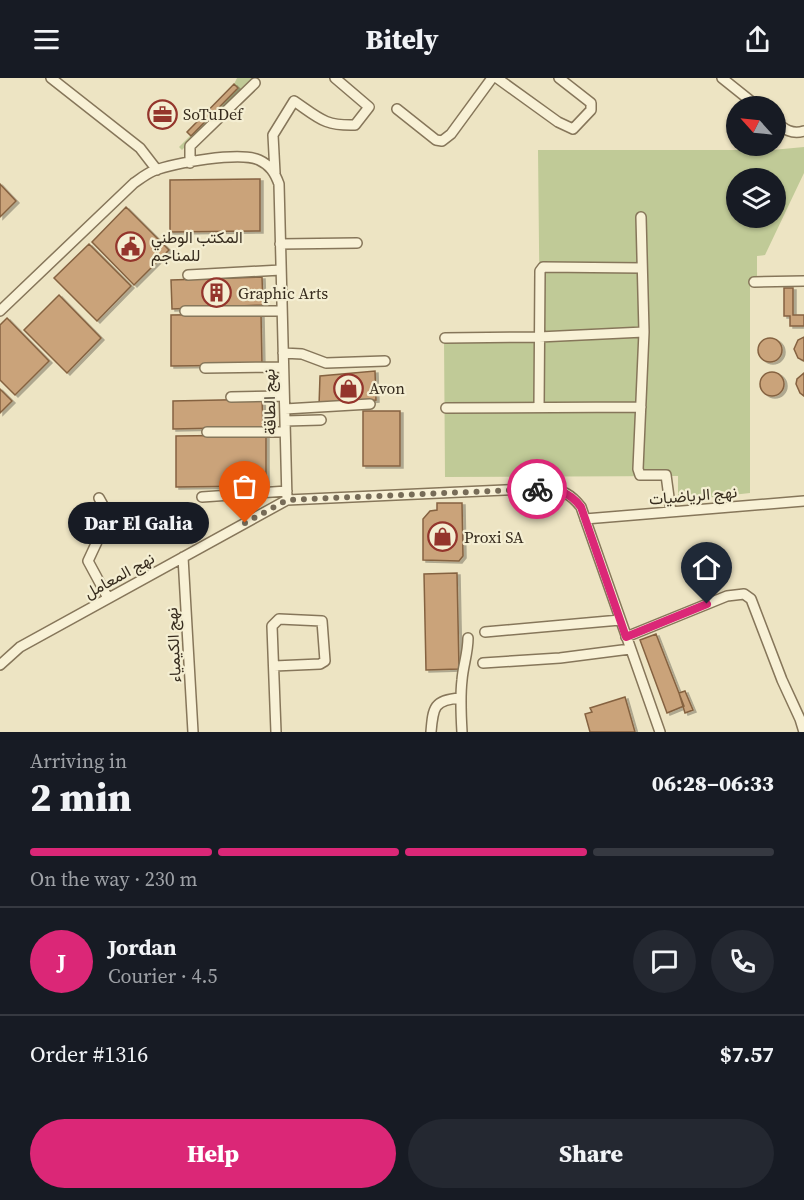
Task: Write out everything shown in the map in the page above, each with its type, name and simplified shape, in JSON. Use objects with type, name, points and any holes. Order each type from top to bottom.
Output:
[{"type":"street","points":[[51,78],[140,148],[156,170]]},
{"type":"street","name":"نهج الطاقة","points":[[287,496],[279,184],[275,173],[273,135],[294,101],[324,122],[336,126],[355,125],[369,107],[335,78]]},
{"type":"street","points":[[397,109],[436,140],[441,141],[450,134],[495,78],[558,122],[573,129],[591,110],[591,103],[559,78]]},
{"type":"street","points":[[722,78],[744,96]]},
{"type":"street","points":[[190,163],[190,146],[255,83]]},
{"type":"street","points":[[786,129],[795,133],[804,131]]},
{"type":"street","points":[[0,311],[134,183],[156,170],[233,156],[245,156],[257,159],[275,173]]},
{"type":"street","points":[[641,217],[644,332],[638,469],[640,475],[666,475],[670,512]]},
{"type":"street","points":[[280,244],[357,243]]},
{"type":"street","points":[[539,407],[539,277],[543,267],[642,268]]},
{"type":"street","points":[[188,275],[281,270]]},
{"type":"street","points":[[754,282],[804,282]]},
{"type":"street","points":[[185,310],[282,311]]},
{"type":"street","points":[[445,338],[539,337],[644,332]]},
{"type":"street","points":[[283,353],[302,354],[326,363],[385,361]]},
{"type":"street","points":[[205,369],[284,367]]},
{"type":"street","points":[[231,397],[284,396]]},
{"type":"street","points":[[285,409],[370,404]]},
{"type":"street","points":[[446,408],[640,407]]},
{"type":"street","points":[[285,421],[321,420]]},
{"type":"street","points":[[207,432],[285,432]]},
{"type":"street","points":[[202,497],[547,488],[560,490],[581,507],[660,732]]},
{"type":"street","name":"نهج المعامل","points":[[0,665],[20,647],[183,557],[287,496]]},
{"type":"street","points":[[99,498],[109,516],[88,561],[108,598]]},
{"type":"street","name":"نهج الرياضيات","points":[[585,519],[804,501]]},
{"type":"street","name":"نهج الكيمياء","points":[[183,557],[193,732]]},
{"type":"street","points":[[626,637],[727,596],[744,594],[751,599],[782,680],[804,729]]},
{"type":"street","points":[[274,666],[320,664],[325,661],[321,621],[279,619],[272,626],[276,732]]},
{"type":"street","points":[[485,632],[620,620]]},
{"type":"street","points":[[462,732],[460,698],[462,676],[468,654],[468,638]]},
{"type":"street","points":[[483,663],[560,658],[630,649]]},
{"type":"street","points":[[431,732],[432,717],[438,704],[445,699],[460,698]]},
{"type":"green space","points":[[237,78],[252,78],[182,150],[179,147],[238,88],[234,84]]},
{"type":"green space","points":[[804,147],[804,173],[786,211],[786,168],[726,168],[726,228],[778,228],[765,255],[757,256],[757,277],[750,283],[750,493],[678,501],[678,476],[445,477],[444,339],[540,339],[538,150],[726,150],[726,156],[786,156],[786,149]]},
{"type":"building","points":[[234,84],[238,88],[191,136],[187,132]]},
{"type":"building","points":[[260,179],[260,231],[170,232],[170,180]]},
{"type":"building","points":[[0,184],[16,201],[0,217]]},
{"type":"building","name":"المكتب الوطني للمناجم","points":[[126,207],[169,250],[134,285],[92,242]]},
{"type":"building","points":[[89,244],[131,286],[97,321],[54,278]]},
{"type":"building","name":"Graphic Arts","points":[[262,277],[263,305],[172,309],[171,280]]},
{"type":"building","points":[[784,288],[793,288],[793,315],[804,315],[804,326],[790,326],[790,316],[784,316]]},
{"type":"building","points":[[59,295],[101,338],[67,373],[24,330]]},
{"type":"building","points":[[261,314],[262,365],[171,366],[171,315]]},
{"type":"building","points":[[7,318],[49,361],[15,395],[0,380],[0,325]]},
{"type":"building","points":[[804,337],[804,361],[798,358],[794,349],[798,340]]},
{"type":"building","points":[[770,338],[779,341],[782,350],[779,359],[770,362],[761,359],[758,350],[761,341]]},
{"type":"building","name":"Avon","points":[[375,371],[376,400],[319,406],[320,376]]},
{"type":"building","points":[[772,372],[781,375],[784,384],[781,393],[772,396],[763,393],[760,384],[763,375]]},
{"type":"building","points":[[804,373],[804,396],[796,384],[797,379]]},
{"type":"building","points":[[0,389],[12,401],[0,413]]},
{"type":"building","points":[[262,399],[263,427],[173,429],[173,401]]},
{"type":"building","points":[[363,411],[400,411],[400,466],[363,466]]},
{"type":"building","points":[[266,435],[266,486],[176,487],[176,436]]},
{"type":"building","name":"Proxi SA","points":[[437,503],[462,503],[463,556],[459,561],[423,560],[423,519],[430,511],[437,510]]},
{"type":"building","points":[[457,573],[459,669],[426,670],[424,574]]},
{"type":"building","points":[[656,634],[684,706],[667,713],[640,640]]},
{"type":"building","points":[[685,691],[693,710],[685,713],[679,693]]},
{"type":"building","points":[[625,697],[635,732],[590,732],[585,714],[592,712],[590,708]]},
{"type":"way so far","points":[[245,523],[287,500],[537,489]]},
{"type":"place","name":"SoTuDef","points":[[162,114]]},
{"type":"place","name":"المكتب الوطني للمناجم","points":[[130,246]]},
{"type":"place","name":"Graphic Arts","points":[[217,293]]},
{"type":"place","name":"Avon","points":[[348,388]]},
{"type":"place","name":"Dar El Galia","points":[[245,523]]},
{"type":"place","name":"Proxi SA","points":[[443,537]]},
{"type":"route","points":[[537,489],[560,490],[568,494],[581,507],[626,637],[707,604]]}]
